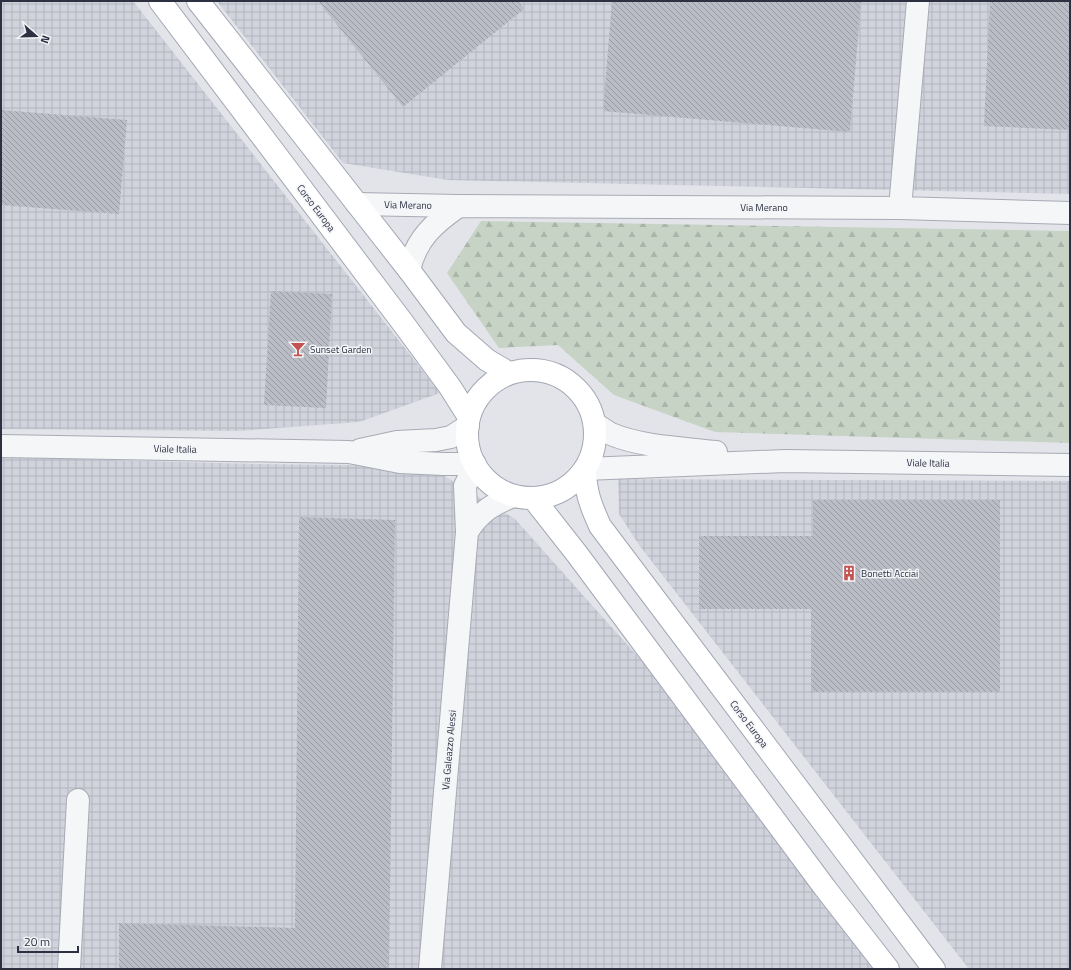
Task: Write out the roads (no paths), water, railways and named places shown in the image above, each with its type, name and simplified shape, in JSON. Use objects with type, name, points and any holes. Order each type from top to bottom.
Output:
[{"type":"main road","name":"Corso Europa","points":[[160,1],[404,323],[469,421]]},
{"type":"main road","points":[[198,1],[410,270],[456,333],[487,360],[509,373]]},
{"type":"main road","points":[[528,369],[547,371],[564,378],[579,390],[589,406],[595,424],[596,440],[592,456],[581,476],[568,487],[551,495],[524,497],[499,489],[480,474],[468,444],[469,421],[475,403],[484,390],[496,380],[509,373],[528,369]]},
{"type":"main road","name":"Corso Europa","points":[[585,469],[587,495],[600,526],[934,969]]},
{"type":"main road","points":[[524,497],[577,554],[825,888],[888,969]]},
{"type":"street","points":[[900,208],[918,1]]},
{"type":"street","name":"Via Merano","points":[[357,204],[459,206],[900,208],[1070,214]]},
{"type":"street","name":"Via Merano","points":[[410,270],[412,258],[417,246],[427,232],[441,218],[459,206]]},
{"type":"street","name":"Viale Italia","points":[[349,452],[398,442],[436,440],[451,437],[469,421]]},
{"type":"street","name":"Viale Italia","points":[[595,424],[622,438],[649,444],[785,461]]},
{"type":"street","name":"Viale Italia","points":[[1,446],[349,452],[400,462],[475,464]]},
{"type":"street","name":"Viale Italia","points":[[585,469],[785,461],[1070,465]]},
{"type":"street","name":"Via Galeazzo Alessi","points":[[430,969],[467,532],[465,486],[475,464]]},
{"type":"street","points":[[467,532],[484,510],[499,502],[524,497]]},
{"type":"street","points":[[69,969],[78,800]]},
{"type":"place","name":"Sunset Garden","points":[[298,349]]},
{"type":"place","name":"Bonetti Acciai","points":[[849,573]]}]
